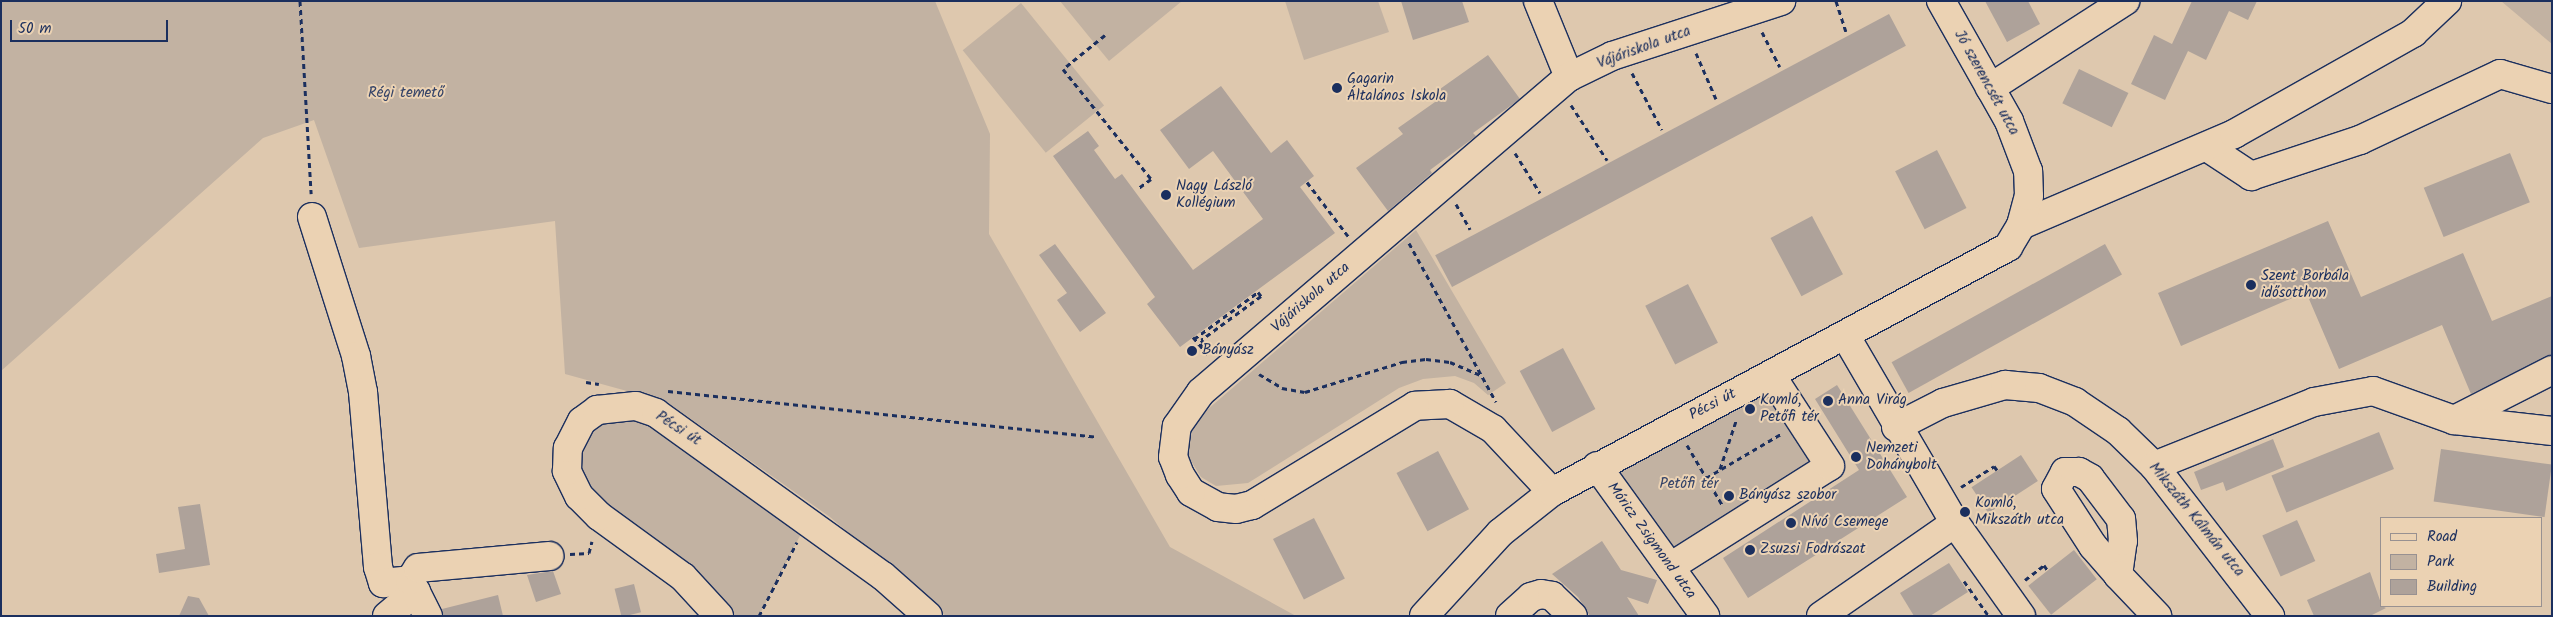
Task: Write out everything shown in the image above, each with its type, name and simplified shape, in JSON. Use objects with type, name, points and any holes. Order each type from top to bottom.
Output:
[{"type":"street","points":[[1538,1],[1565,81]]},
{"type":"street","name":"Vájáriskola utca","points":[[1552,492],[1493,429],[1450,404],[1415,406],[1252,505],[1236,509],[1218,508],[1191,492],[1180,475],[1173,457],[1177,426],[1201,392],[1565,81],[1622,53],[1782,1]]},
{"type":"street","name":"Jó szerencsét utca","points":[[1941,1],[2009,121],[2028,171],[2029,196],[2020,225]]},
{"type":"street","points":[[1990,88],[2126,1]]},
{"type":"street","points":[[2020,225],[2207,146],[2413,33],[2442,4]]},
{"type":"street","points":[[2207,146],[2252,176],[2360,140],[2500,74],[2552,89]]},
{"type":"street","points":[[312,218],[356,356],[363,392],[378,567],[383,583],[413,586]]},
{"type":"street","name":"Pécsi út","points":[[1424,616],[1454,579],[1500,533],[1552,492],[1597,466],[1990,260],[2008,247],[2020,225]]},
{"type":"street","points":[[1845,335],[1896,427],[1955,523],[2020,616]]},
{"type":"street","points":[[2454,420],[2552,370]]},
{"type":"street","points":[[1670,567],[1830,466],[1771,375]]},
{"type":"street","name":"Mikszáth Kálmán utca","points":[[1896,427],[1943,403],[2005,385],[2039,388],[2094,413],[2154,466],[2270,616]]},
{"type":"street","points":[[2154,466],[2314,402],[2373,391],[2454,420],[2552,431]]},
{"type":"street","name":"Pécsi út","points":[[719,616],[683,576],[599,516],[579,496],[567,471],[568,448],[582,421],[598,410],[636,406],[656,413],[883,576],[928,616]]},
{"type":"street","name":"Móricz Zsigmond utca","points":[[1597,466],[1704,616]]},
{"type":"street","points":[[1821,616],[1955,523]]},
{"type":"street","points":[[387,616],[413,586],[418,568],[549,556]]},
{"type":"street","points":[[2118,575],[2157,616]]},
{"type":"street","points":[[413,586],[428,616]]},
{"type":"street","points":[[1510,616],[1531,597],[1541,594],[1552,596],[1573,616]]},
{"type":"path","points":[[300,1],[312,218]]},
{"type":"path","points":[[1836,1],[1846,31]]},
{"type":"path","points":[[1753,10],[1780,67]]},
{"type":"path","points":[[1687,32],[1716,99]]},
{"type":"path","points":[[1105,35],[1063,69],[1151,178],[1137,189]]},
{"type":"path","points":[[1622,53],[1662,130]]},
{"type":"path","points":[[1565,81],[1606,160]]},
{"type":"path","points":[[1503,133],[1540,193]]},
{"type":"path","points":[[1307,182],[1362,254]]},
{"type":"path","points":[[1399,223],[1497,404],[1493,429]]},
{"type":"path","points":[[1258,292],[1261,296],[1201,340],[1204,343],[1200,345],[1194,338],[1258,292]]},
{"type":"path","points":[[1242,358],[1265,380],[1305,392],[1402,362],[1426,359],[1450,362],[1481,375]]},
{"type":"path","points":[[586,382],[606,384]]},
{"type":"path","points":[[665,391],[1097,437]]},
{"type":"path","points":[[1719,470],[1736,420]]},
{"type":"path","points":[[1706,478],[1801,422]]},
{"type":"path","points":[[1675,425],[1735,526]]},
{"type":"path","points":[[1957,490],[1994,466],[1996,470]]},
{"type":"path","points":[[549,556],[589,553],[599,516]]},
{"type":"path","points":[[760,616],[807,522]]},
{"type":"path","points":[[2020,584],[2044,566],[2048,571]]},
{"type":"green space","name":"Régi temető","points":[[1,1],[935,1],[990,134],[989,234],[1170,547],[1296,616],[946,616],[830,517],[667,402],[565,374],[555,221],[359,248],[314,120],[263,138],[1,371]]},
{"type":"green space","points":[[1060,1],[1182,1],[1109,61]]},
{"type":"green space","points":[[1285,1],[1378,1],[1389,32],[1304,60]]},
{"type":"green space","points":[[2501,1],[2552,1],[2552,44]]},
{"type":"green space","points":[[1021,3],[1104,106],[1046,153],[963,50]]},
{"type":"green space","points":[[1416,230],[1506,383],[1488,395],[1474,383],[1455,376],[1423,379],[1399,388],[1248,483],[1216,486],[1201,477],[1188,456],[1187,439],[1193,422]]},
{"type":"green space","name":"Petőfi tér","points":[[1771,375],[1830,466],[1670,567],[1597,466]]},
{"type":"green space","points":[[656,413],[807,522],[759,616],[718,616],[599,516],[568,448],[582,421]]},
{"type":"building","points":[[1401,1],[1462,1],[1469,22],[1413,40]]},
{"type":"building","points":[[1985,1],[2028,1],[2040,24],[2007,42]]},
{"type":"building","points":[[2192,1],[2257,1],[2248,20],[2229,11],[2206,60],[2188,51],[2165,100],[2131,84],[2154,35],[2172,44]]},
{"type":"building","points":[[1889,14],[1906,46],[1452,287],[1435,255]]},
{"type":"building","points":[[1488,55],[1520,99],[1473,133],[1476,136],[1430,170],[1432,173],[1388,211],[1356,168],[1403,134],[1398,128],[1445,95],[1440,89]]},
{"type":"building","points":[[2079,69],[2128,93],[2112,127],[2062,103]]},
{"type":"building","points":[[1221,86],[1271,153],[1287,140],[1314,176],[1300,187],[1335,233],[1180,347],[1147,304],[1155,297],[1053,156],[1088,131],[1099,146],[1094,150],[1115,179],[1122,174],[1193,270],[1263,219],[1213,151],[1189,169],[1160,130]]},
{"type":"building","points":[[1937,150],[1967,208],[1925,229],[1895,171]]},
{"type":"building","points":[[2510,153],[2530,202],[2444,237],[2424,188]]},
{"type":"building","points":[[1812,216],[1843,274],[1801,296],[1771,238]]},
{"type":"building","points":[[2328,221],[2361,297],[2463,253],[2492,321],[2552,296],[2552,355],[2471,394],[2442,325],[2339,369],[2306,292],[2181,346],[2158,293]]},
{"type":"building","points":[[1055,244],[1106,313],[1080,332],[1057,300],[1067,293],[1039,255]]},
{"type":"building","points":[[2105,244],[2122,275],[1909,393],[1892,362]]},
{"type":"building","points":[[1688,284],[1718,343],[1675,365],[1645,306]]},
{"type":"building","points":[[1563,348],[1595,409],[1552,432],[1520,371]]},
{"type":"building","points":[[1837,385],[1907,497],[1748,598],[1723,558],[1859,470],[1815,399]]},
{"type":"building","points":[[2379,432],[2394,469],[2286,513],[2271,475]]},
{"type":"building","points":[[2273,439],[2284,467],[2226,491],[2223,482],[2201,490],[2194,472]]},
{"type":"building","points":[[2441,449],[2552,465],[2545,517],[2434,501]]},
{"type":"building","points":[[1438,451],[1469,509],[1427,531],[1397,473]]},
{"type":"building","points":[[2021,455],[2038,481],[1988,513],[1972,487]]},
{"type":"building","points":[[200,504],[210,565],[159,573],[156,554],[185,549],[178,507]]},
{"type":"building","points":[[1314,518],[1345,579],[1304,599],[1273,539]]},
{"type":"building","points":[[2297,520],[2315,561],[2281,577],[2262,535]]},
{"type":"building","points":[[1602,541],[1621,570],[1657,580],[1648,604],[1627,597],[1639,616],[1590,616],[1578,597],[1552,574]]},
{"type":"building","points":[[2074,550],[2097,579],[2051,615],[2028,586]]},
{"type":"building","points":[[1949,563],[1968,592],[1930,616],[1914,616],[1900,593]]},
{"type":"building","points":[[553,571],[561,594],[536,602],[527,575]]},
{"type":"building","points":[[2370,572],[2380,600],[2380,607],[2386,608],[2370,616],[2314,616],[2307,600]]},
{"type":"building","points":[[634,584],[641,612],[621,616],[615,589]]},
{"type":"building","points":[[498,595],[503,616],[443,616],[442,609]]},
{"type":"building","points":[[188,596],[199,598],[209,616],[179,616]]},
{"type":"place","name":"Gagarin Általános Iskola","points":[[1337,88]]},
{"type":"place","name":"Nagy László Kollégium","points":[[1166,195]]},
{"type":"place","name":"Szent Borbála idősotthon","points":[[2251,285]]},
{"type":"place","name":"Bányász","points":[[1192,351]]},
{"type":"place","name":"Anna Virág","points":[[1828,401]]},
{"type":"place","name":"Komló, Petőfi tér","points":[[1750,409]]},
{"type":"place","name":"Nemzeti Dohánybolt","points":[[1856,457]]},
{"type":"place","name":"Bányász szobor","points":[[1729,496]]},
{"type":"place","name":"Komló, Mikszáth utca","points":[[1965,512]]},
{"type":"place","name":"Nívó Csemege","points":[[1791,523]]},
{"type":"place","name":"Zsuzsi Fodrászat","points":[[1750,550]]}]
